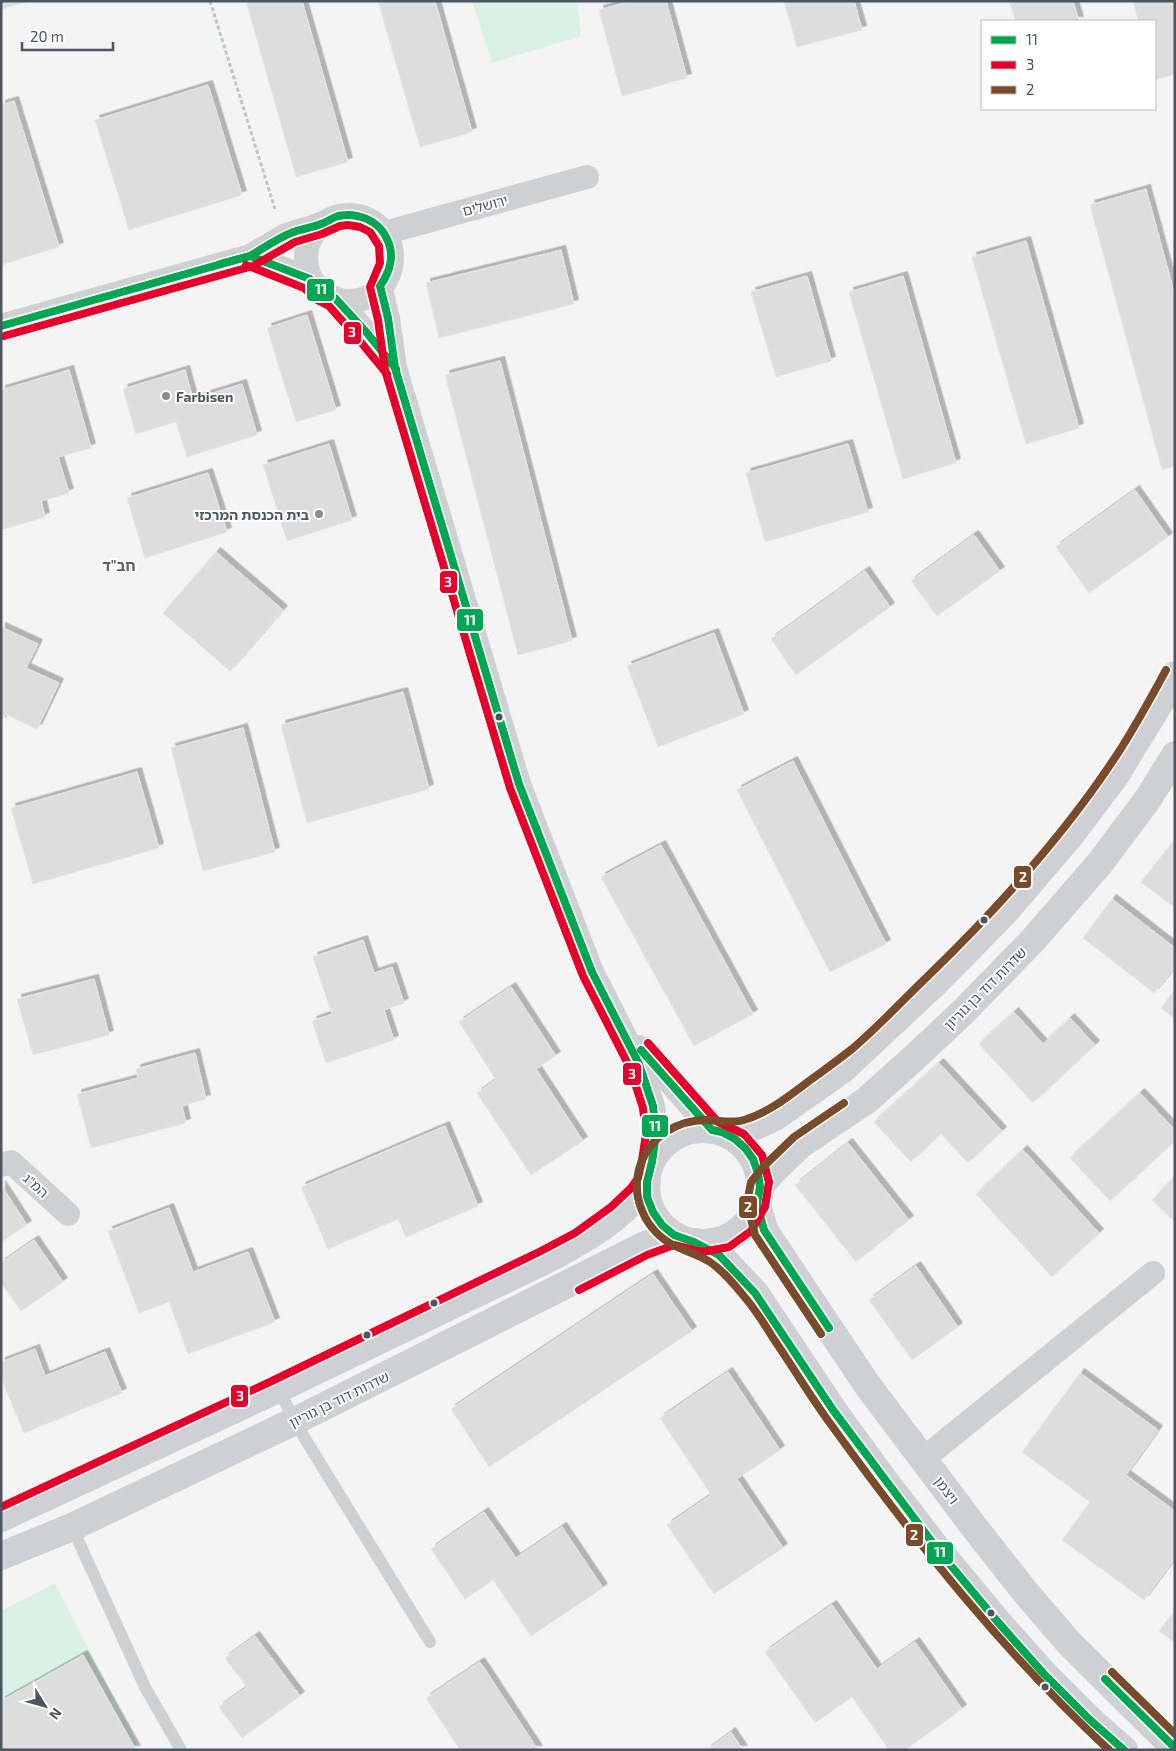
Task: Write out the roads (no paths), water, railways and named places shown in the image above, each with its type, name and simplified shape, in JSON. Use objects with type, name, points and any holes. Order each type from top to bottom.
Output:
[{"type":"street","name":"ירושלים","points":[[384,233],[587,177]]},
{"type":"street","points":[[1,326],[250,256],[284,236],[342,215],[356,215],[375,223],[384,233],[390,245],[392,260],[388,274],[375,291],[363,298],[349,300],[326,293],[310,279],[250,256]]},
{"type":"street","points":[[324,223],[312,235],[306,250],[307,266],[313,281],[367,333],[395,368]]},
{"type":"street","points":[[380,286],[388,318],[395,368],[519,784],[592,972],[639,1064],[653,1106],[656,1134],[649,1172],[647,1197],[653,1212],[662,1225],[684,1239],[719,1255],[755,1293],[833,1410],[938,1550],[997,1622],[1044,1674],[1089,1719],[1124,1750]]},
{"type":"street","points":[[1,1518],[278,1389],[580,1242],[617,1215],[639,1194],[662,1147],[677,1136],[694,1130],[744,1131],[775,1117],[843,1069],[937,981],[1004,912],[1069,837],[1115,776],[1175,675]]},
{"type":"street","name":"שדרות דוד בן גוריון","points":[[759,1195],[771,1173],[800,1145],[867,1100],[979,996],[1033,940],[1100,863],[1148,799],[1175,754]]},
{"type":"street","points":[[617,1021],[654,1067],[717,1131],[735,1138],[746,1148],[758,1172],[759,1195],[750,1218],[739,1230],[725,1238],[710,1242],[684,1239]]},
{"type":"street","name":"המ\"ג","points":[[1,1165],[11,1162],[68,1214]]},
{"type":"street","name":"ויצמן","points":[[759,1195],[764,1230],[868,1386],[1026,1593],[1070,1644],[1175,1748]]},
{"type":"street","name":"שדרות דוד בן גוריון","points":[[1,1556],[72,1527],[295,1421],[643,1246],[684,1239]]},
{"type":"street","points":[[924,1459],[1154,1273]]},
{"type":"lane","points":[[278,1389],[295,1421],[430,1642]]},
{"type":"lane","points":[[72,1527],[145,1687],[181,1750]]},
{"type":"place","name":"Farbisen","points":[[166,396]]},
{"type":"place","name":"בית הכנסת המרכזי","points":[[319,514]]},
{"type":"district","name":"חב\"ד","points":[[119,565]]}]
